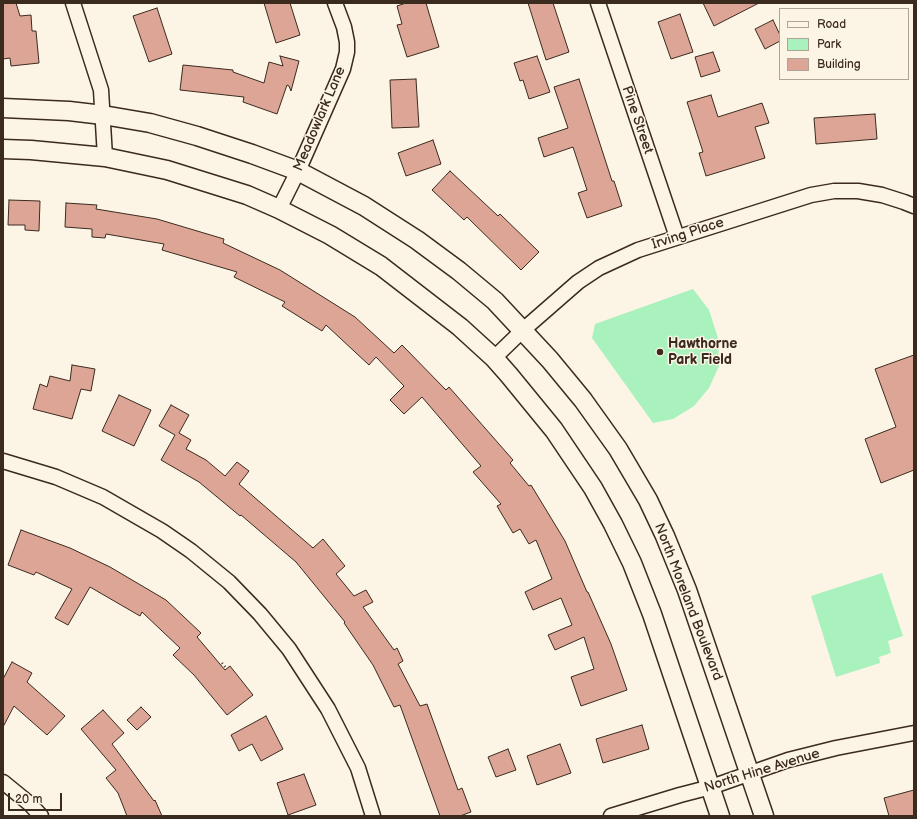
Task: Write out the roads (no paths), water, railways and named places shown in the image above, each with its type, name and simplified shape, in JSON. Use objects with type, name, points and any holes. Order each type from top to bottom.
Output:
[{"type":"street","points":[[73,3],[101,90],[105,157]]},
{"type":"street","name":"Meadowlark Lane","points":[[279,209],[298,171],[343,69],[347,52],[347,42],[344,27],[335,3]]},
{"type":"street","name":"Pine Street","points":[[598,3],[677,237]]},
{"type":"street","name":"North Moreland Boulevard","points":[[3,108],[69,111],[150,123],[197,136],[298,171],[364,206],[417,240],[495,301],[550,360],[583,400],[618,449],[648,500],[665,536],[687,590],[764,816]]},
{"type":"street","points":[[3,149],[84,154],[105,157],[167,170],[247,195],[279,209],[330,235],[381,266],[460,327],[494,358],[554,430],[593,488],[613,524],[632,563],[652,614],[720,816]]},
{"type":"street","name":"Irving Place","points":[[494,358],[522,330],[578,282],[599,268],[638,250],[810,195],[834,191],[858,191],[882,195],[914,206]]},
{"type":"street","points":[[3,461],[56,477],[103,497],[162,531],[191,551],[229,582],[260,614],[288,648],[328,709],[358,768],[373,816]]},
{"type":"street","name":"North Hine Avenue","points":[[611,816],[680,794],[711,787],[788,760],[836,748],[914,733]]},
{"type":"street","points":[[3,782],[30,804],[41,816]]},
{"type":"place","name":"Hawthorne Park Field","points":[[660,352]]}]
